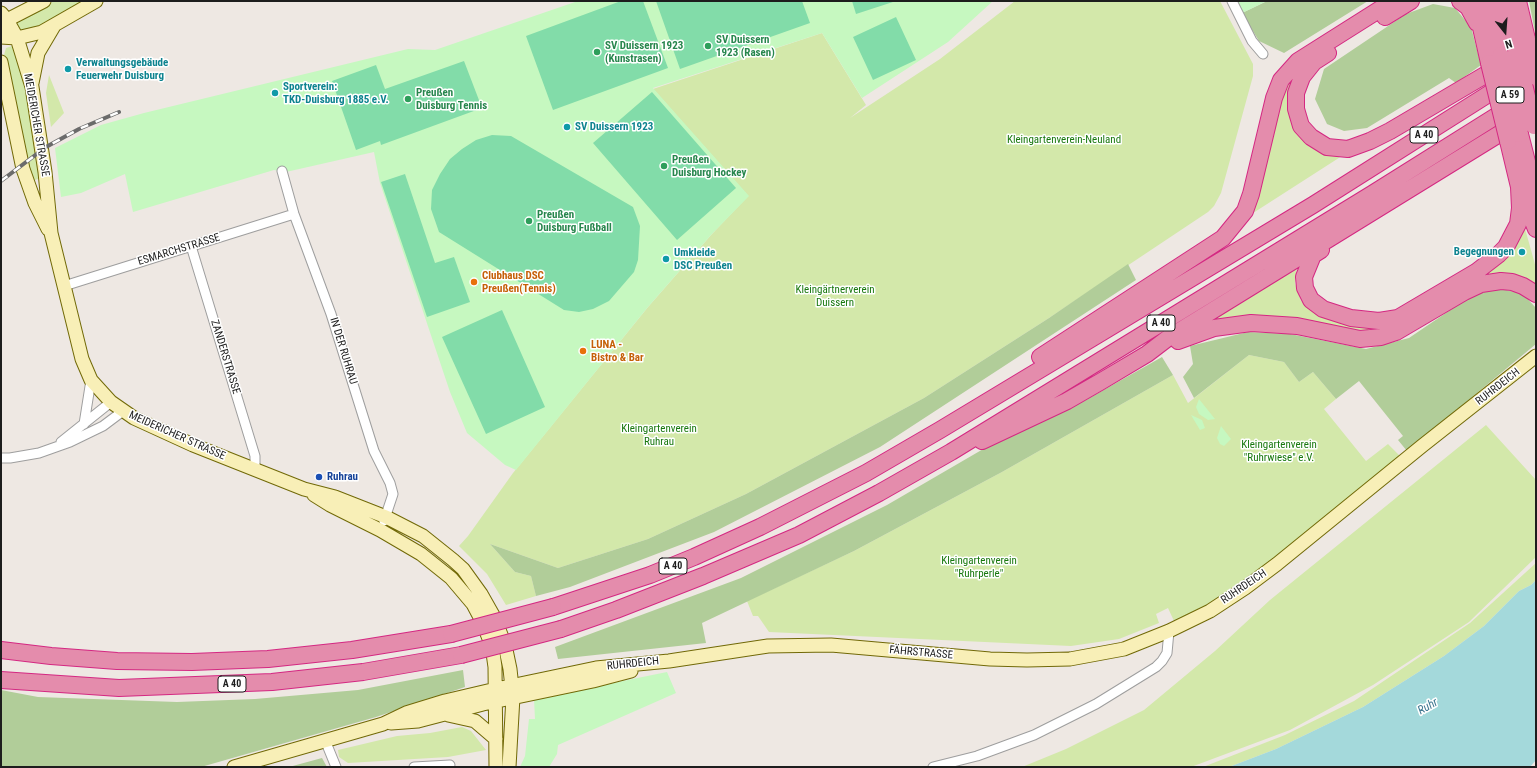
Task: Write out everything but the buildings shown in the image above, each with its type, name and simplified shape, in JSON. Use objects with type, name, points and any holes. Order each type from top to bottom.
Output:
[{"type":"highway","points":[[1030,375],[1039,357],[1223,238],[1245,211],[1251,194],[1274,98],[1281,80],[1298,61],[1392,1]]},
{"type":"highway","points":[[1410,1],[1314,62],[1302,77],[1296,92],[1296,109],[1302,126],[1311,137],[1327,147],[1348,148],[1370,141],[1480,78]]},
{"type":"highway","points":[[1460,1],[1468,7],[1475,18],[1495,59]]},
{"type":"highway","points":[[1475,1],[1481,33]]},
{"type":"highway","name":"A 59","points":[[1490,1],[1495,59],[1514,138],[1536,197]]},
{"type":"highway","name":"A 59","points":[[1505,1],[1526,43],[1535,124]]},
{"type":"highway","points":[[1518,1],[1526,43],[1536,77]]},
{"type":"highway","points":[[1313,205],[1388,151],[1526,43]]},
{"type":"highway","name":"A 40","points":[[1,650],[51,656],[117,661],[192,662],[268,659],[352,650],[451,634],[553,607],[650,575],[760,527],[878,466],[1313,205],[1536,64]]},
{"type":"highway","name":"A 40","points":[[1,680],[119,688],[272,682],[363,672],[461,655],[561,629],[616,610],[696,579],[799,535],[951,452],[1372,194],[1536,91]]},
{"type":"highway","points":[[951,452],[996,436],[1067,401],[1147,354],[1168,338],[1362,220],[1535,124]]},
{"type":"highway","points":[[1362,220],[1313,255],[1304,277],[1305,288],[1311,300],[1323,308],[1339,314],[1368,321],[1398,318],[1476,272],[1498,256],[1506,247],[1518,224],[1520,208],[1514,138]]},
{"type":"highway","points":[[1519,187],[1536,229]]},
{"type":"highway","points":[[1147,354],[1199,332],[1229,325],[1251,323],[1297,326],[1360,339],[1380,337],[1396,332],[1464,292],[1490,282],[1512,282],[1536,294]]},
{"type":"main road","points":[[3,20],[44,1]]},
{"type":"main road","points":[[1,37],[17,38],[31,36],[55,25],[96,1]]},
{"type":"main road","name":"MEIDERICHER STRASSE","points":[[3,20],[17,38],[32,87],[45,172],[51,233],[82,359],[91,380],[111,402],[123,411],[193,445],[304,489],[335,497],[386,517],[423,536],[463,569],[481,594],[494,617],[505,645],[513,691],[509,767]]},
{"type":"main road","points":[[32,87],[38,53],[55,25]]},
{"type":"main road","name":"MEIDERICHER STRASSE","points":[[1,62],[23,169],[35,203],[51,233]]},
{"type":"main road","name":"RUHRDEICH","points":[[1169,631],[1210,611],[1277,564],[1422,446],[1536,356]]},
{"type":"main road","name":"MEIDERICHER STRASSE","points":[[304,489],[330,506],[403,542],[451,578],[474,604],[492,646],[496,695],[496,767]]},
{"type":"main road","name":"FÄHRSTRASSE","points":[[670,660],[768,646],[831,644],[990,660],[1070,659],[1124,649],[1169,631]]},
{"type":"main road","name":"RUHRDEICH","points":[[234,767],[383,724],[412,711],[496,695],[596,668],[670,660]]},
{"type":"main road","name":"RUHRDEICH","points":[[383,724],[418,721],[446,714],[496,695]]},
{"type":"main road","points":[[446,714],[475,722],[496,739]]},
{"type":"street","points":[[1232,1],[1252,41],[1263,54]]},
{"type":"street","name":"IN DER RUHRAU","points":[[282,172],[294,214],[331,314],[374,451],[390,483],[393,494],[386,517],[380,530]]},
{"type":"street","name":"ESMARCHSTRASSE","points":[[64,286],[294,214]]},
{"type":"street","name":"ZANDERSTRASSE","points":[[191,246],[255,456],[255,469]]},
{"type":"street","points":[[84,424],[91,380]]},
{"type":"street","points":[[49,449],[68,437],[111,402]]},
{"type":"street","points":[[1,458],[10,458],[49,449],[70,442],[90,433],[123,411]]},
{"type":"street","points":[[933,767],[977,756],[1034,735],[1096,704],[1156,667],[1162,661],[1167,653],[1169,631]]},
{"type":"street","points":[[325,740],[336,767]]},
{"type":"street","points":[[414,767],[450,765]]},
{"type":"green space","points":[[54,1],[85,1],[34,29],[19,31],[15,25],[16,22]]},
{"type":"green space","points":[[578,1],[993,1],[948,42],[862,98],[822,33],[653,88],[749,196],[711,235],[648,307],[516,470],[505,465],[467,433],[450,392],[380,183],[374,152],[286,172],[274,170],[133,212],[125,174],[81,193],[61,197],[55,148],[101,125],[144,113],[408,49],[435,50]]},
{"type":"green space","name":"SV Duissern 1923 (Kunstrasen)","points":[[621,1],[643,1],[668,68],[553,110],[526,36]]},
{"type":"green space","name":"SV Duissern 1923 (Rasen)","points":[[656,1],[802,1],[810,23],[680,69]]},
{"type":"green space","points":[[852,1],[896,1],[856,14]]},
{"type":"green space","points":[[1015,1],[1220,1],[1253,64],[1253,76],[1221,193],[1214,206],[1208,212],[1049,318],[924,398],[746,494],[648,539],[558,568],[490,544],[515,572],[531,576],[536,596],[506,605],[487,574],[459,546],[468,536],[513,473],[648,307],[711,235],[748,196],[653,89],[822,33],[866,105],[850,118],[940,59]]},
{"type":"green space","points":[[1236,1],[1267,1],[1242,13]]},
{"type":"green space","points":[[1267,1],[1368,1],[1284,53],[1259,41],[1242,13]]},
{"type":"green space","points":[[1529,1],[1536,1],[1535,32]]},
{"type":"green space","points":[[1433,4],[1455,8],[1471,27],[1481,65],[1456,83],[1449,78],[1367,128],[1344,131],[1327,124],[1315,99],[1324,69],[1406,14]]},
{"type":"green space","points":[[896,17],[916,60],[873,80],[853,37]]},
{"type":"green space","points":[[12,46],[16,50],[25,84],[41,178],[32,181],[4,55],[6,48]]},
{"type":"green space","name":"Preußen Duisburg Tennis","points":[[464,61],[482,108],[381,145],[380,141],[356,150],[332,81],[376,65],[385,89]]},
{"type":"green space","points":[[49,75],[64,113],[51,127],[46,93]]},
{"type":"green space","points":[[1292,77],[1290,91],[1292,120],[1345,154],[1250,215],[1279,101]]},
{"type":"green space","name":"Preußen Duisburg Hockey","points":[[652,92],[736,188],[677,240],[593,143]]},
{"type":"green space","points":[[492,135],[511,136],[633,207],[640,226],[638,260],[634,272],[609,301],[593,309],[579,312],[564,310],[439,232],[431,209],[432,190],[440,174],[450,159],[462,149],[476,140]]},
{"type":"green space","points":[[405,174],[435,263],[454,257],[470,302],[427,317],[381,182]]},
{"type":"green space","points":[[1524,225],[1536,268],[1536,289],[1479,280]]},
{"type":"green space","points":[[1128,264],[1136,280],[880,447],[714,532],[570,587],[536,596],[531,576],[515,572],[490,544],[558,568],[648,539],[746,494],[924,398],[1049,318]]},
{"type":"green space","points":[[1297,268],[1295,283],[1301,301],[1323,315],[1404,319],[1370,334],[1203,326]]},
{"type":"green space","points":[[1498,288],[1523,294],[1536,308],[1536,344],[1407,451],[1398,440],[1403,436],[1359,381],[1336,399],[1313,372],[1299,382],[1284,362],[1249,355],[1194,398],[1183,377],[1193,364],[1190,346],[1248,332],[1290,334],[1366,349],[1409,338],[1471,296]]},
{"type":"green space","points":[[502,310],[545,407],[486,434],[442,337]]},
{"type":"green space","points":[[1249,355],[1284,362],[1299,382],[1313,372],[1336,399],[1324,409],[1366,461],[1388,444],[1400,456],[1276,558],[1207,605],[1174,621],[1168,608],[1156,614],[1159,623],[1119,639],[1071,646],[769,632],[758,616],[753,616],[747,601],[854,551],[1002,472],[1173,375],[1188,403]]},
{"type":"green space","points":[[1162,357],[1173,375],[1002,472],[854,551],[702,623],[706,643],[558,659],[555,647],[741,578],[887,505],[997,441],[1086,400]]},
{"type":"green space","points":[[1199,399],[1215,419],[1208,420],[1199,414],[1196,407]]},
{"type":"green space","points":[[1191,415],[1202,420],[1205,428],[1200,430]]},
{"type":"green space","points":[[1486,425],[1536,480],[1536,557],[1469,622],[1373,685],[1290,730],[1191,767],[1022,767],[1066,749],[1144,710],[1215,651],[1270,600]]},
{"type":"green space","points":[[1221,426],[1231,439],[1224,446],[1220,444],[1217,438]]},
{"type":"green space","points":[[1536,563],[1536,580],[1531,585],[1519,591],[1484,626],[1444,656],[1363,707],[1276,749],[1229,767],[1203,767],[1285,735],[1354,701],[1470,623]]},
{"type":"green space","points":[[463,670],[465,687],[376,717],[201,767],[1,767],[1,690],[38,697],[177,702],[255,699],[358,690]]},
{"type":"green space","points":[[667,672],[676,693],[558,745],[557,754],[549,767],[520,767],[525,756],[529,719],[535,719],[534,699]]},
{"type":"green space","points":[[462,727],[471,731],[486,750],[448,757],[348,763],[339,757],[338,750],[397,736],[430,733]]},
{"type":"green space","points":[[322,758],[327,767],[289,767]]},
{"type":"water","name":"Ruhr","points":[[1536,580],[1536,760],[1530,767],[1229,767],[1276,749],[1363,707],[1444,656],[1484,626],[1519,591],[1531,585]]},
{"type":"railway","points":[[1,181],[46,147],[79,129],[119,112]]},
{"type":"place","name":"SV Duissern 1923 (Rasen)","points":[[708,46]]},
{"type":"place","name":"SV Duissern 1923 (Kunstrasen)","points":[[597,52]]},
{"type":"place","name":"Verwaltungsgebäude Feuerwehr Duisburg","points":[[68,69]]},
{"type":"place","name":"Sportverein: TKD-Duisburg 1885 e.V.","points":[[275,93]]},
{"type":"place","name":"Preußen Duisburg Tennis","points":[[408,99]]},
{"type":"place","name":"SV Duissern 1923","points":[[567,127]]},
{"type":"place","name":"Preußen Duisburg Hockey","points":[[664,166]]},
{"type":"place","name":"Preußen Duisburg Fußball","points":[[529,221]]},
{"type":"place","name":"Begegnungen","points":[[1522,252]]},
{"type":"place","name":"Umkleide DSC Preußen","points":[[666,259]]},
{"type":"place","name":"Clubhaus DSC Preußen(Tennis)","points":[[474,282]]},
{"type":"place","name":"LUNA - Bistro & Bar","points":[[583,351]]},
{"type":"place","name":"Ruhrau","points":[[319,477]]},
{"type":"park label","name":"Kleingartenverein-Neuland","points":[[1064,140]]},
{"type":"park label","name":"Kleingärtnerverein Duissern","points":[[835,296]]},
{"type":"park label","name":"Kleingartenverein Ruhrau","points":[[659,435]]},
{"type":"park label","name":"Kleingartenverein \"Ruhrwiese\" e.V.","points":[[1279,451]]},
{"type":"park label","name":"Kleingartenverein \"Ruhrperle\"","points":[[979,567]]}]
